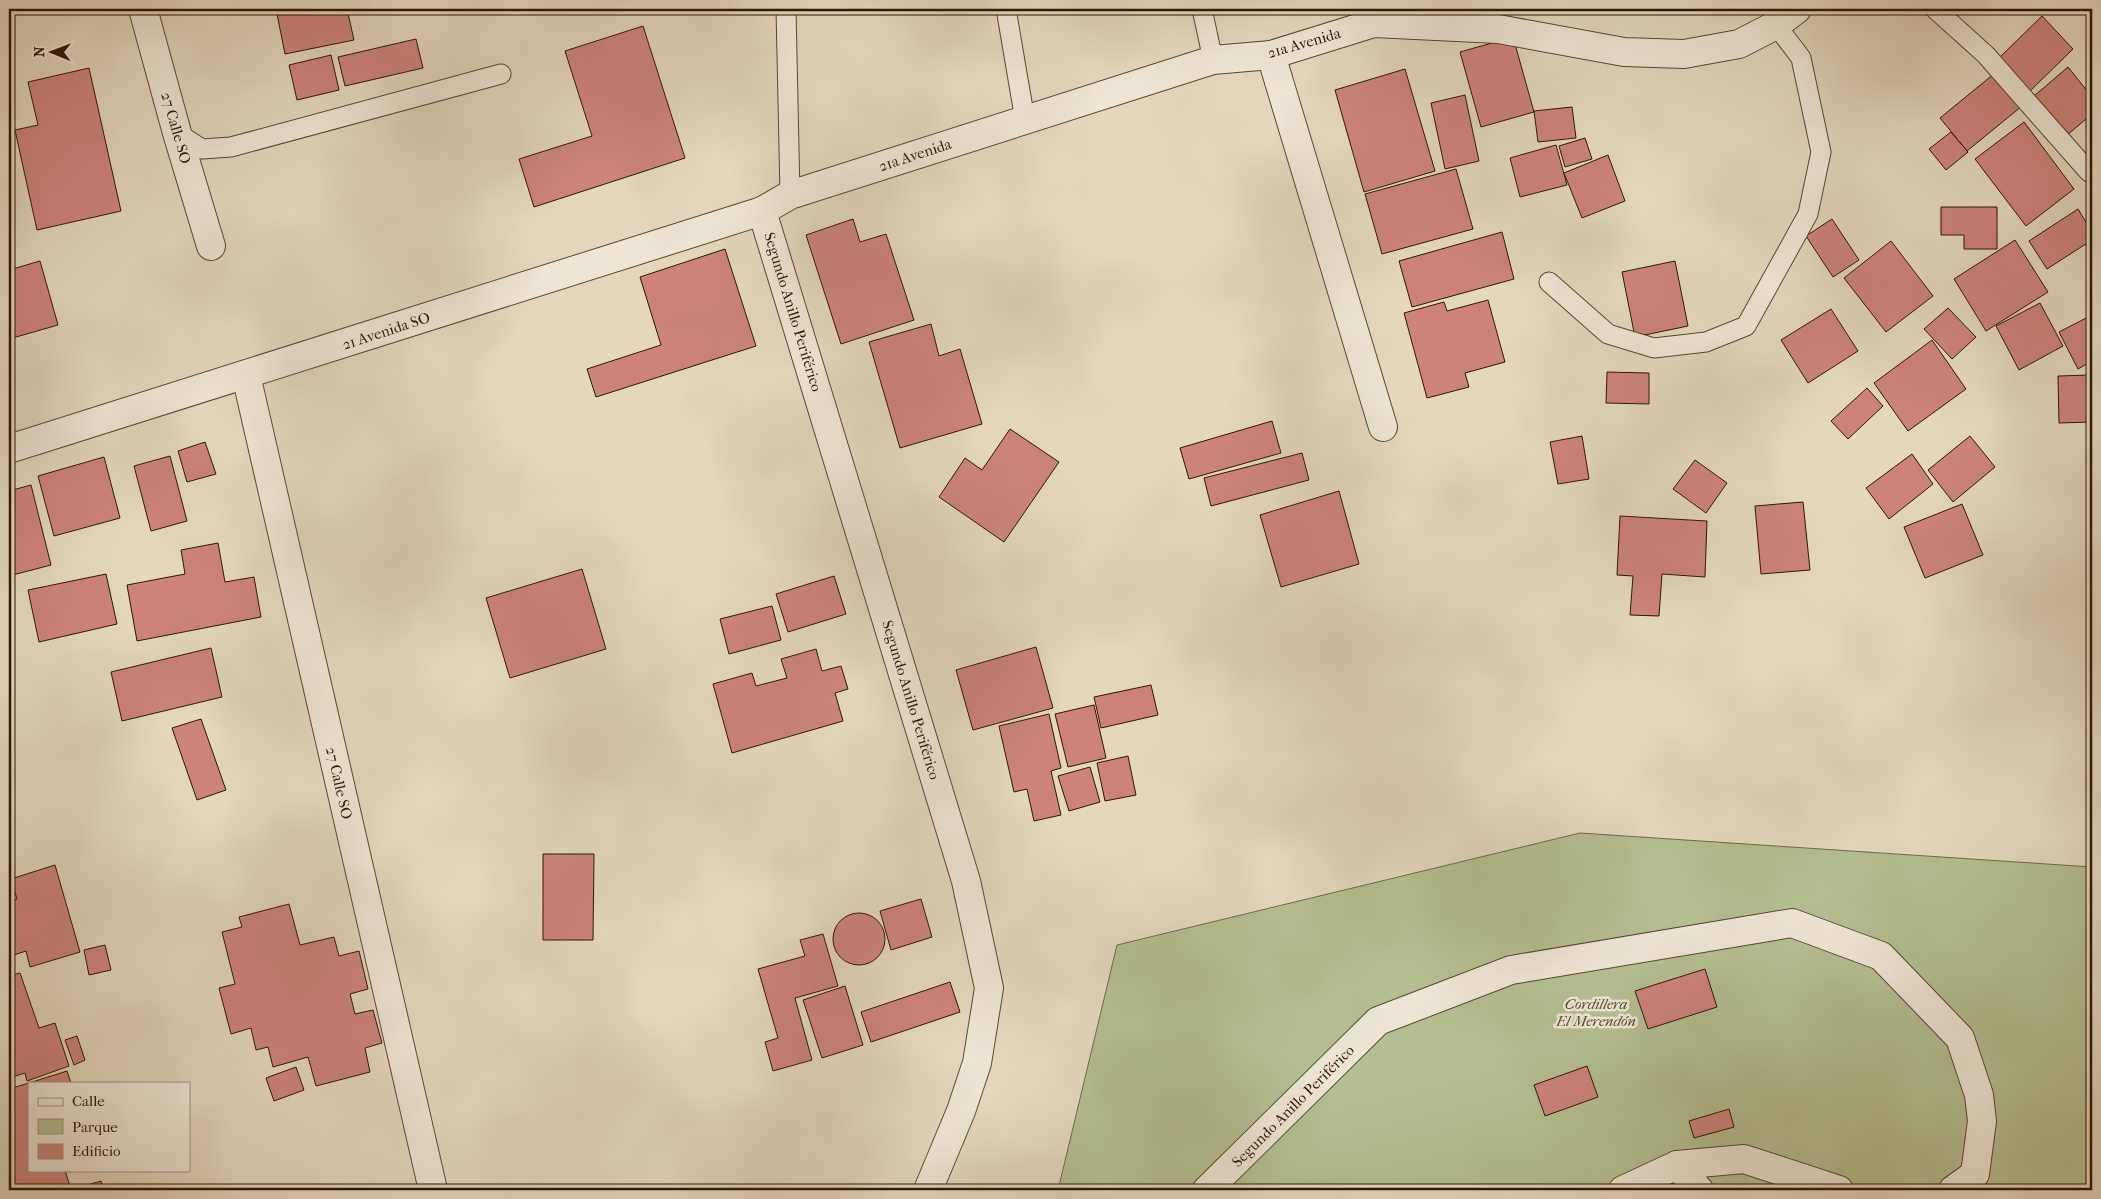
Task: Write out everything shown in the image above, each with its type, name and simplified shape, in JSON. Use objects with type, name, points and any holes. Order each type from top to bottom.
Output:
[{"type":"street","name":"27 Calle SO","points":[[144,9],[177,133],[211,246]]},
{"type":"street","name":"21a Avenida","points":[[762,211],[790,194],[1213,60],[1271,55],[1373,16],[1498,29],[1624,52],[1684,54],[1739,44],[1786,17]]},
{"type":"street","points":[[1271,55],[1383,427]]},
{"type":"street","name":"21 Avenida SO","points":[[9,449],[762,211]]},
{"type":"street","name":"Segundo Anillo Periférico","points":[[762,211],[966,881],[989,988],[977,1063],[961,1111],[928,1190]]},
{"type":"street","name":"27 Calle SO","points":[[246,375],[433,1190]]},
{"type":"street","name":"Segundo Anillo Periférico","points":[[1207,1190],[1378,1021],[1511,970],[1792,923],[1880,956],[1960,1038],[1979,1095],[1982,1121],[1976,1174],[1953,1190]]},
{"type":"street","points":[[1622,1190],[1678,1165],[1744,1159],[1839,1190]]},
{"type":"street","points":[[1678,1165],[1699,1190]]},
{"type":"lane","points":[[786,9],[790,194]]},
{"type":"lane","points":[[1006,9],[1025,120]]},
{"type":"lane","points":[[1202,9],[1213,60]]},
{"type":"lane","points":[[1935,9],[1986,55],[2089,172]]},
{"type":"lane","points":[[1549,282],[1608,334],[1654,348],[1706,342],[1746,326],[1808,214],[1821,152],[1801,58],[1786,17]]},
{"type":"lane","points":[[177,133],[202,149],[231,147],[501,74]]},
{"type":"green space","name":"Cordillera El Merendón","points":[[1580,833],[2092,867],[2092,1190],[1058,1190],[1117,945]]},
{"type":"building","points":[[276,9],[347,9],[354,40],[285,54]]},
{"type":"building","points":[[2042,16],[2073,49],[2027,94],[1996,61]]},
{"type":"building","points":[[643,26],[685,158],[534,207],[519,159],[592,136],[565,51]]},
{"type":"building","points":[[1513,37],[1534,112],[1481,127],[1460,52]]},
{"type":"building","points":[[416,39],[423,68],[345,86],[338,57]]},
{"type":"building","points":[[331,55],[339,90],[297,100],[289,65]]},
{"type":"building","points":[[2068,67],[2092,97],[2092,114],[2066,136],[2033,97]]},
{"type":"building","points":[[89,68],[121,211],[37,230],[15,130],[38,125],[28,82]]},
{"type":"building","points":[[1405,69],[1435,171],[1364,192],[1335,90]]},
{"type":"building","points":[[1995,73],[2022,106],[1967,151],[1940,118]]},
{"type":"building","points":[[1465,95],[1479,161],[1445,169],[1431,103]]},
{"type":"building","points":[[1572,107],[1576,138],[1538,142],[1534,111]]},
{"type":"building","points":[[2024,122],[2074,189],[2026,226],[1975,159]]},
{"type":"building","points":[[1951,132],[1968,152],[1946,170],[1929,149]]},
{"type":"building","points":[[1585,138],[1592,159],[1565,167],[1559,146]]},
{"type":"building","points":[[1556,145],[1567,185],[1520,197],[1510,158]]},
{"type":"building","points":[[1608,155],[1625,201],[1582,218],[1564,173]]},
{"type":"building","points":[[1456,169],[1473,229],[1382,254],[1365,194]]},
{"type":"building","points":[[1941,207],[1997,207],[1997,249],[1964,249],[1964,235],[1941,235]]},
{"type":"building","points":[[2078,209],[2092,232],[2092,240],[2047,269],[2029,241]]},
{"type":"building","points":[[853,219],[860,242],[886,234],[914,320],[841,344],[806,235]]},
{"type":"building","points":[[1832,219],[1859,260],[1833,277],[1806,236]]},
{"type":"building","points":[[1502,232],[1514,279],[1412,307],[1399,261]]},
{"type":"building","points":[[2015,240],[2048,292],[1986,331],[1954,279]]},
{"type":"building","points":[[1891,241],[1933,296],[1886,332],[1844,278]]},
{"type":"building","points":[[725,249],[756,346],[596,397],[587,369],[661,345],[640,277]]},
{"type":"building","points":[[40,261],[58,325],[9,339],[9,270]]},
{"type":"building","points":[[1675,261],[1688,326],[1635,337],[1622,272]]},
{"type":"building","points":[[1488,300],[1505,362],[1465,373],[1469,387],[1427,398],[1404,313],[1444,302],[1447,311]]},
{"type":"building","points":[[2040,303],[2063,346],[2019,370],[1996,326]]},
{"type":"building","points":[[1948,308],[1976,337],[1952,359],[1924,329]]},
{"type":"building","points":[[1831,309],[1858,351],[1808,383],[1781,340]]},
{"type":"building","points":[[2092,315],[2092,361],[2078,369],[2059,332]]},
{"type":"building","points":[[931,324],[939,356],[960,349],[982,424],[900,448],[869,342]]},
{"type":"building","points":[[1932,340],[1966,389],[1908,431],[1874,383]]},
{"type":"building","points":[[1607,372],[1649,373],[1649,404],[1606,403]]},
{"type":"building","points":[[2090,375],[2092,384],[2092,422],[2059,423],[2058,376]]},
{"type":"building","points":[[1867,388],[1883,406],[1848,439],[1831,421]]},
{"type":"building","points":[[1272,421],[1281,453],[1189,479],[1180,448]]},
{"type":"building","points":[[1010,429],[1059,462],[1004,542],[939,497],[965,458],[982,470]]},
{"type":"building","points":[[1582,436],[1589,479],[1558,484],[1550,442]]},
{"type":"building","points":[[1970,436],[1995,467],[1953,502],[1928,470]]},
{"type":"building","points":[[205,442],[216,474],[187,482],[178,451]]},
{"type":"building","points":[[1302,453],[1309,480],[1211,506],[1204,478]]},
{"type":"building","points":[[1912,454],[1933,484],[1889,519],[1866,488]]},
{"type":"building","points":[[170,456],[187,521],[151,531],[134,466]]},
{"type":"building","points":[[104,457],[120,518],[54,536],[38,476]]},
{"type":"building","points":[[1695,460],[1727,483],[1706,513],[1673,489]]},
{"type":"building","points":[[31,485],[51,565],[9,576],[9,491]]},
{"type":"building","points":[[1339,491],[1359,564],[1281,587],[1260,515]]},
{"type":"building","points":[[1803,502],[1810,570],[1761,574],[1755,506]]},
{"type":"building","points":[[1962,504],[1983,555],[1925,578],[1904,527]]},
{"type":"building","points":[[1620,516],[1707,521],[1705,577],[1662,574],[1659,616],[1630,615],[1633,576],[1617,575]]},
{"type":"building","points":[[218,543],[225,582],[254,577],[261,617],[137,641],[127,585],[185,574],[181,550]]},
{"type":"building","points":[[582,569],[606,649],[510,678],[486,598]]},
{"type":"building","points":[[106,574],[117,624],[39,642],[28,590]]},
{"type":"building","points":[[834,576],[846,614],[788,632],[776,594]]},
{"type":"building","points":[[772,606],[781,640],[729,654],[720,619]]},
{"type":"building","points":[[1036,647],[1053,708],[973,730],[956,670]]},
{"type":"building","points":[[211,648],[222,697],[122,721],[111,672]]},
{"type":"building","points":[[816,649],[822,671],[841,666],[848,689],[835,693],[843,721],[732,753],[713,684],[752,673],[756,686],[787,678],[781,659]]},
{"type":"building","points":[[1151,685],[1158,715],[1101,728],[1094,697]]},
{"type":"building","points":[[1094,705],[1106,758],[1068,767],[1055,714]]},
{"type":"building","points":[[1049,714],[1061,768],[1051,771],[1061,815],[1034,821],[1027,789],[1014,792],[999,726]]},
{"type":"building","points":[[201,719],[226,790],[197,800],[172,728]]},
{"type":"building","points":[[1128,756],[1136,795],[1105,801],[1097,763]]},
{"type":"building","points":[[1090,767],[1100,802],[1069,811],[1058,776]]},
{"type":"building","points":[[543,854],[594,854],[593,940],[543,940]]},
{"type":"building","points":[[55,865],[80,952],[30,967],[26,951],[11,956],[9,949],[9,902],[17,899],[11,879]]},
{"type":"building","points":[[921,899],[932,937],[891,950],[880,911]]},
{"type":"building","points":[[289,904],[300,945],[334,937],[339,956],[359,951],[368,989],[350,994],[355,1014],[373,1010],[382,1043],[365,1048],[370,1072],[316,1086],[308,1057],[273,1067],[268,1047],[256,1050],[251,1028],[231,1034],[219,988],[235,984],[222,932],[242,927],[239,917]]},
{"type":"building","points":[[854,913],[864,913],[873,917],[881,925],[885,939],[881,953],[873,961],[864,965],[854,965],[845,961],[837,953],[833,944],[833,934],[837,925],[845,917]]},
{"type":"building","points":[[823,934],[838,986],[795,998],[812,1060],[773,1071],[765,1042],[778,1038],[758,969],[805,956],[800,940]]},
{"type":"building","points":[[105,945],[111,970],[89,975],[84,950]]},
{"type":"building","points":[[1705,969],[1717,1007],[1648,1029],[1635,991]]},
{"type":"building","points":[[20,973],[39,1028],[55,1023],[69,1066],[27,1081],[25,1073],[9,1078],[9,976]]},
{"type":"building","points":[[950,982],[960,1012],[871,1042],[861,1012]]},
{"type":"building","points":[[845,986],[863,1045],[822,1058],[803,1000]]},
{"type":"building","points":[[77,1036],[85,1060],[74,1065],[65,1040]]},
{"type":"building","points":[[1587,1066],[1598,1097],[1545,1116],[1534,1085]]},
{"type":"building","points":[[296,1067],[304,1090],[274,1101],[266,1078]]},
{"type":"building","points":[[67,1071],[71,1082],[32,1082]]},
{"type":"building","points":[[28,1083],[28,1172],[66,1172],[71,1190],[9,1190],[9,1089]]},
{"type":"building","points":[[1729,1109],[1734,1127],[1694,1138],[1689,1121]]},
{"type":"building","points":[[101,1181],[104,1190],[71,1190]]}]
